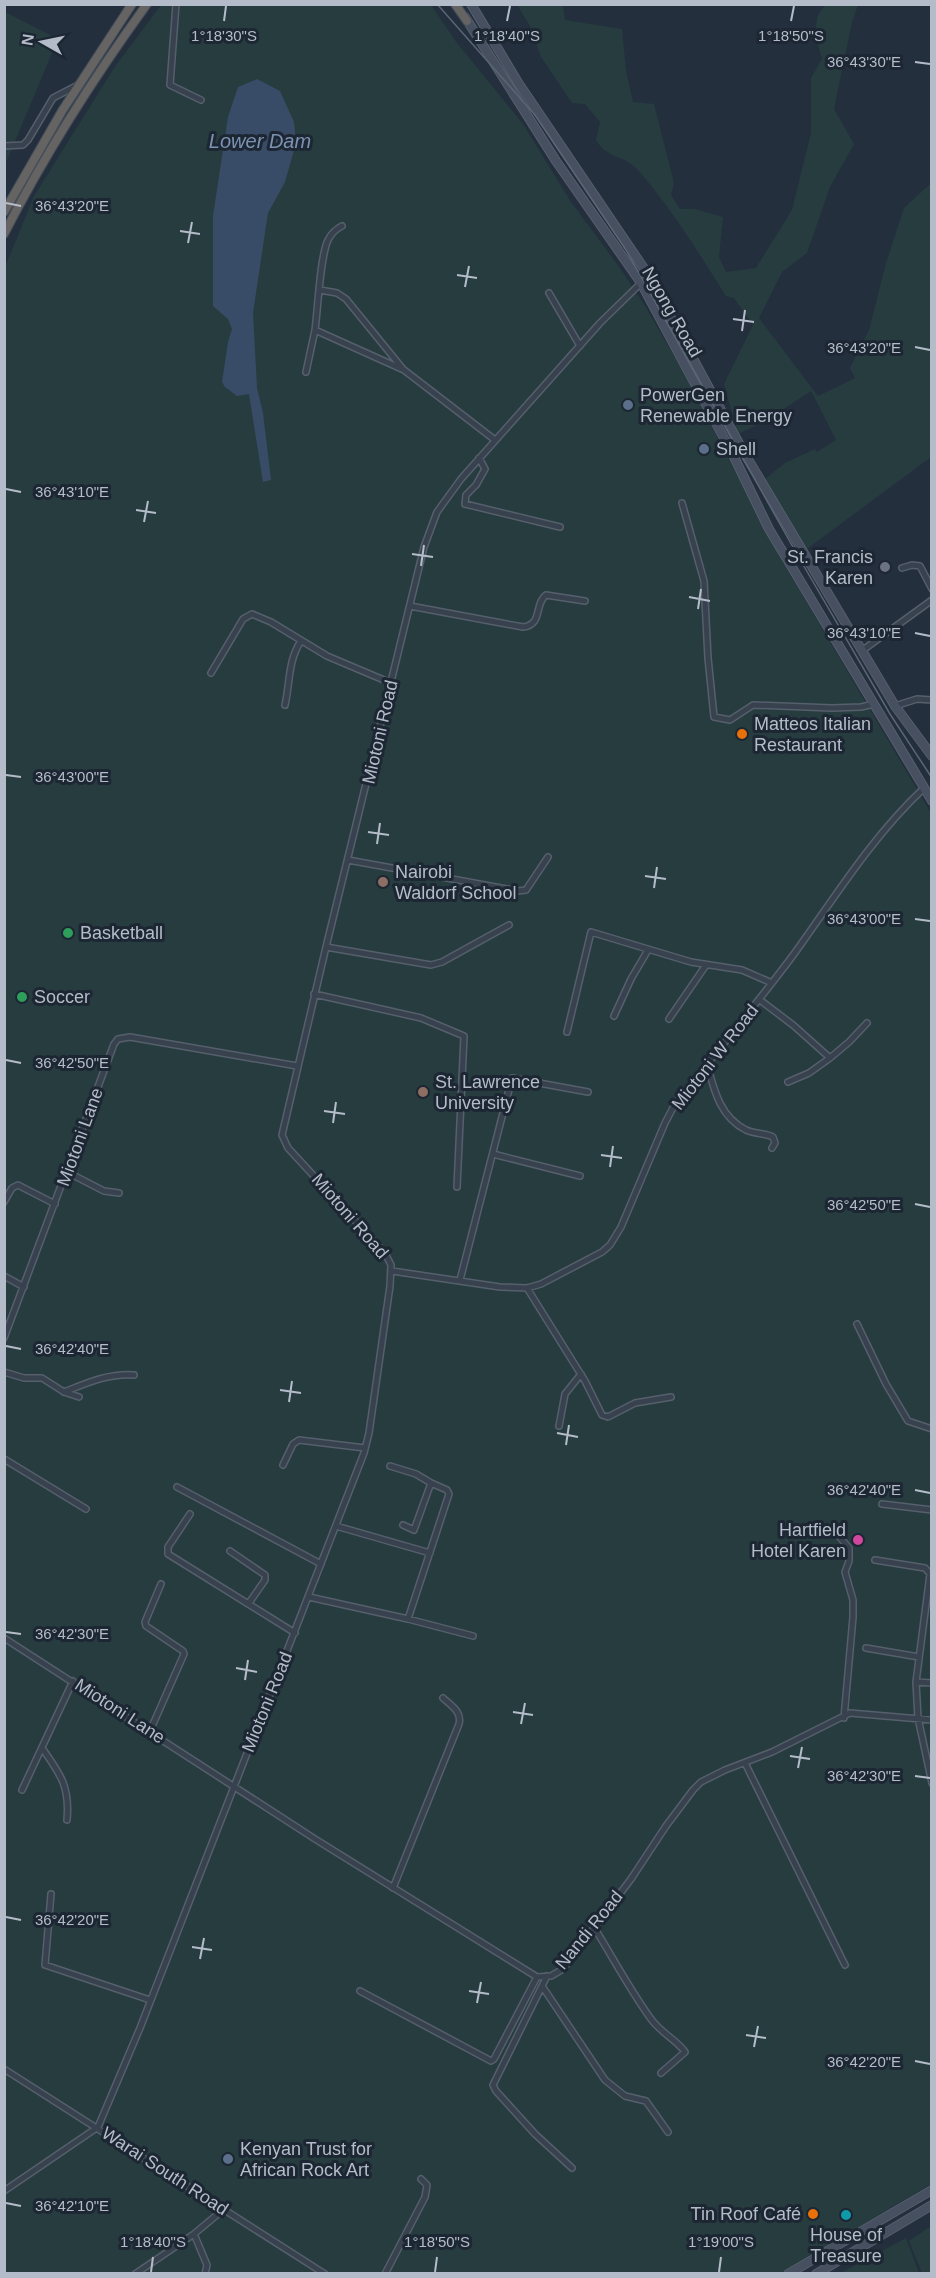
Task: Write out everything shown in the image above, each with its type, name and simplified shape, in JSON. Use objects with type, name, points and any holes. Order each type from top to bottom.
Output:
[{"type":"highway","points":[[4,212],[78,85],[132,4]]},
{"type":"highway","points":[[4,234],[71,116],[147,4]]},
{"type":"highway","points":[[457,4],[467,21]]},
{"type":"main road","name":"Ngong Road","points":[[471,4],[523,91],[645,270],[743,451],[895,706],[932,756]]},
{"type":"main road","name":"Ngong Road","points":[[467,21],[556,161],[641,283],[699,390],[769,529],[932,801]]},
{"type":"main road","points":[[794,570],[797,561],[807,559]]},
{"type":"main road","points":[[788,2274],[932,2190]]},
{"type":"main road","points":[[816,2274],[932,2205]]},
{"type":"street","points":[[176,4],[170,85],[201,100]]},
{"type":"street","points":[[4,146],[23,145],[48,103],[78,85]]},
{"type":"street","points":[[306,372],[315,330],[328,240],[336,229],[342,226]]},
{"type":"street","name":"Miotoni Road","points":[[98,2127],[309,1597],[365,1448],[392,1272],[388,1257],[377,1242],[284,1143],[282,1132],[424,547],[437,512],[479,458],[580,346],[641,283]]},
{"type":"street","points":[[320,290],[337,293],[346,299],[391,351],[404,370]]},
{"type":"street","points":[[549,293],[580,346]]},
{"type":"street","points":[[315,330],[404,370],[495,440]]},
{"type":"street","points":[[479,458],[485,469],[476,485],[466,495],[465,504],[560,527]]},
{"type":"street","points":[[682,503],[704,581],[714,717],[730,720],[753,705],[832,708],[874,704]]},
{"type":"street","points":[[902,567],[920,566],[932,589]]},
{"type":"street","points":[[410,606],[529,627],[536,622],[542,598],[546,595],[585,600]]},
{"type":"street","points":[[863,650],[932,600]]},
{"type":"street","points":[[211,673],[247,615],[258,616],[271,622],[340,663],[391,683]]},
{"type":"street","points":[[285,705],[291,661],[301,641]]},
{"type":"street","points":[[895,706],[917,699],[932,700]]},
{"type":"street","name":"Miotoni W Road","points":[[392,1272],[500,1287],[527,1288],[563,1273],[602,1252],[610,1245],[621,1227],[670,1112],[760,1000],[856,865],[904,807],[924,789]]},
{"type":"street","points":[[348,860],[518,891],[526,890],[548,857]]},
{"type":"street","points":[[326,946],[431,965],[442,962],[509,925]]},
{"type":"street","points":[[567,1032],[591,932],[706,965],[742,970],[772,983]]},
{"type":"street","points":[[614,1016],[631,979],[648,950]]},
{"type":"street","points":[[669,1019],[706,965]]},
{"type":"street","points":[[314,994],[421,1018],[464,1036],[456,1187]]},
{"type":"street","points":[[760,1000],[793,1025],[830,1058]]},
{"type":"street","points":[[788,1082],[809,1073],[840,1051],[867,1023]]},
{"type":"street","name":"Miotoni Lane","points":[[4,1338],[114,1044],[118,1039],[130,1037],[297,1066]]},
{"type":"street","points":[[707,1064],[725,1114],[746,1130],[773,1137],[775,1143],[772,1148]]},
{"type":"street","points":[[460,1280],[512,1078],[588,1092]]},
{"type":"street","points":[[493,1154],[580,1176]]},
{"type":"street","points":[[67,1172],[104,1191],[119,1193]]},
{"type":"street","points":[[4,1202],[12,1188],[18,1185],[55,1204]]},
{"type":"street","points":[[4,1276],[24,1287]]},
{"type":"street","points":[[527,1288],[605,1417],[635,1403],[671,1397]]},
{"type":"street","points":[[4,1320],[11,1323]]},
{"type":"street","points":[[857,1324],[886,1384],[908,1421],[932,1429]]},
{"type":"street","points":[[4,1372],[24,1378],[42,1378],[64,1392],[79,1397]]},
{"type":"street","points":[[559,1426],[565,1394],[581,1374]]},
{"type":"street","points":[[64,1392],[108,1377],[134,1375]]},
{"type":"street","points":[[283,1465],[293,1444],[299,1440],[365,1448]]},
{"type":"street","points":[[4,1459],[86,1509]]},
{"type":"street","points":[[390,1466],[417,1474],[447,1490],[449,1494],[408,1619]]},
{"type":"street","points":[[403,1525],[414,1530],[432,1483]]},
{"type":"street","points":[[177,1487],[321,1564]]},
{"type":"street","points":[[882,1504],[932,1510]]},
{"type":"street","points":[[190,1514],[168,1547],[168,1554],[295,1632]]},
{"type":"street","points":[[336,1526],[430,1553]]},
{"type":"street","points":[[831,1527],[849,1548],[849,1561],[845,1572],[853,1600],[844,1718]]},
{"type":"street","points":[[230,1551],[265,1575],[265,1580],[249,1603]]},
{"type":"street","points":[[875,1560],[928,1570],[930,1580],[916,1682],[918,1718],[932,1783]]},
{"type":"street","points":[[150,1731],[184,1654],[145,1622],[161,1584]]},
{"type":"street","points":[[309,1597],[473,1636]]},
{"type":"street","name":"Miotoni Lane","points":[[4,1638],[233,1786]]},
{"type":"street","points":[[866,1648],[919,1657]]},
{"type":"street","points":[[22,1790],[73,1681]]},
{"type":"street","points":[[916,1682],[932,1683]]},
{"type":"street","points":[[393,1888],[459,1724],[460,1717],[457,1711],[444,1698]]},
{"type":"street","name":"Nandi Road","points":[[233,1786],[537,1977],[551,1976],[563,1969],[697,1785],[725,1770],[844,1718],[850,1713],[932,1720]]},
{"type":"street","points":[[42,1748],[65,1786],[69,1799],[67,1820]]},
{"type":"street","points":[[745,1763],[845,1965]]},
{"type":"street","points":[[51,1894],[45,1965],[150,2000]]},
{"type":"street","points":[[594,1927],[651,2019],[665,2036],[685,2052],[661,2073]]},
{"type":"street","points":[[547,1976],[493,2085],[535,2134],[572,2168]]},
{"type":"street","points":[[360,1991],[491,2061],[537,1977]]},
{"type":"street","points":[[542,1986],[605,2080],[625,2096],[646,2100],[668,2132]]},
{"type":"street","name":"Warai South Road","points":[[4,2068],[325,2274]]},
{"type":"street","points":[[4,2191],[98,2127]]},
{"type":"street","points":[[385,2274],[426,2197],[427,2186],[421,2178]]},
{"type":"street","points":[[135,2274],[194,2234],[224,2209]]},
{"type":"street","points":[[194,2234],[207,2265],[205,2274]]},
{"type":"green space","points":[[161,5],[431,5],[457,43],[523,124],[571,202],[645,306],[680,366],[781,559],[931,813],[931,2184],[781,2273],[5,2273],[5,267],[34,196],[114,68]]},
{"type":"green space","points":[[517,5],[563,5],[565,20],[622,29],[626,71],[633,102],[654,104],[674,183],[671,195],[680,209],[695,209],[723,217],[719,257],[726,272],[756,268],[792,210],[811,133],[811,78],[822,59],[816,23],[821,10],[826,5],[858,5],[852,22],[834,109],[854,144],[830,187],[807,253],[782,272],[759,318],[818,396],[855,378],[850,368],[869,330],[886,263],[904,208],[931,183],[931,457],[807,549],[765,479],[785,463],[815,449],[817,452],[836,440],[811,391],[764,422],[738,434],[724,384],[753,325],[734,298],[726,296],[684,230],[649,183],[631,164],[600,146],[596,140],[600,122],[585,104],[572,103],[541,57],[530,26]]},
{"type":"green space","points":[[5,12],[58,39],[5,165]]},
{"type":"green space","points":[[931,2226],[931,2273],[922,2273],[909,2241]]},
{"type":"green space","points":[[906,2238],[919,2273],[841,2273]]},
{"type":"water","name":"Lower Dam","points":[[257,79],[280,91],[294,122],[296,143],[285,182],[268,213],[253,313],[257,388],[263,413],[271,480],[263,482],[249,394],[237,396],[222,382],[232,329],[228,319],[213,306],[213,216],[228,117],[238,87]]},
{"type":"tram line","points":[[437,4],[535,115],[626,250],[798,556],[890,714],[932,778]]},
{"type":"place","name":"PowerGen Renewable Energy","points":[[628,405]]},
{"type":"place","name":"Shell","points":[[704,449]]},
{"type":"place","name":"St. Francis Karen","points":[[885,567]]},
{"type":"place","name":"Matteos Italian Restaurant","points":[[742,734]]},
{"type":"place","name":"Nairobi Waldorf School","points":[[383,882]]},
{"type":"place","name":"Basketball","points":[[68,933]]},
{"type":"place","name":"Soccer","points":[[22,997]]},
{"type":"place","name":"St. Lawrence University","points":[[423,1092]]},
{"type":"place","name":"Hartfield Hotel Karen","points":[[858,1540]]},
{"type":"place","name":"Kenyan Trust for African Rock Art","points":[[228,2159]]},
{"type":"place","name":"Tin Roof Café","points":[[813,2214]]},
{"type":"place","name":"House of Treasure","points":[[846,2215]]}]
